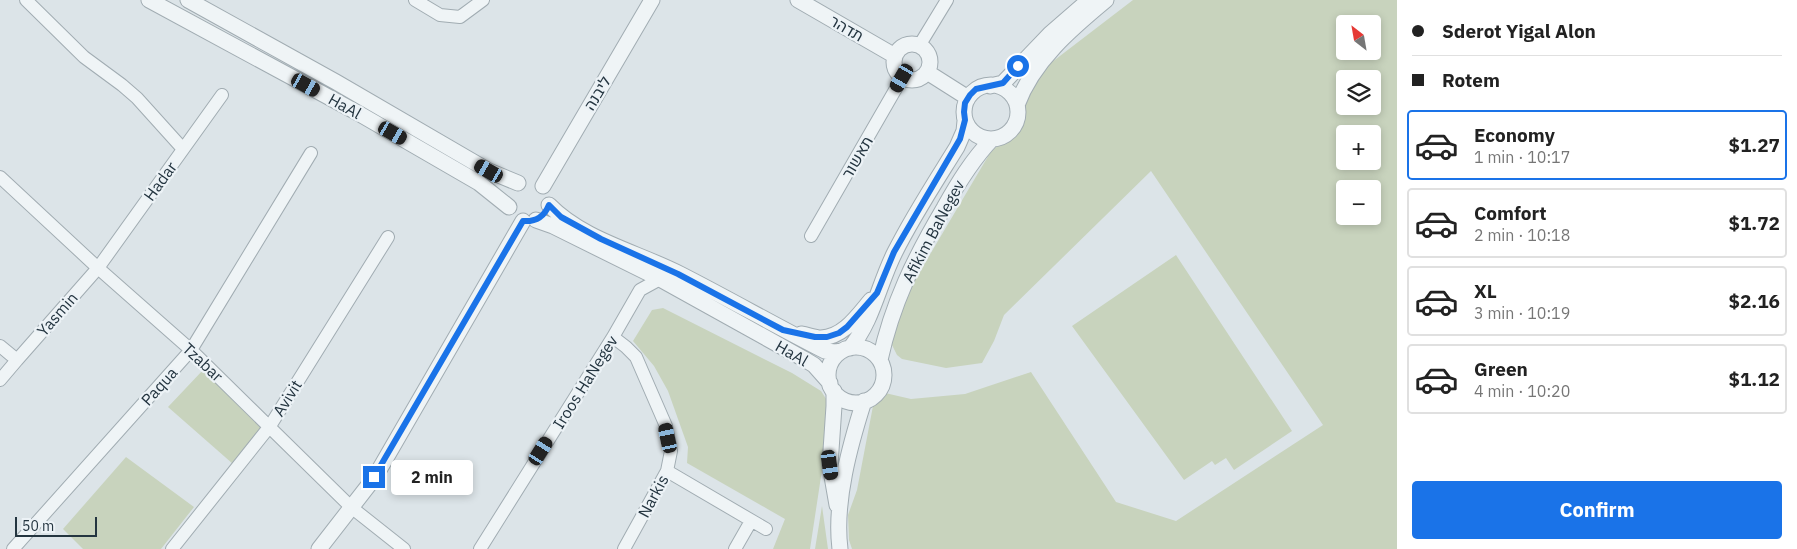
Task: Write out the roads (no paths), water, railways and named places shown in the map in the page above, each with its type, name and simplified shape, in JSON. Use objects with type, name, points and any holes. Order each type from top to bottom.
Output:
[{"type":"street","points":[[26,0],[84,57],[137,98],[183,149]]},
{"type":"street","name":"HaAl","points":[[149,0],[401,138],[479,183],[509,207]]},
{"type":"street","name":"HaAl","points":[[188,0],[336,82],[489,171],[518,183]]},
{"type":"street","points":[[415,0],[440,15],[460,17],[483,0]]},
{"type":"street","name":"ליבנה","points":[[543,186],[652,0]]},
{"type":"street","name":"תדהר","points":[[798,0],[896,56]]},
{"type":"street","points":[[919,46],[947,0]]},
{"type":"street","points":[[1089,0],[1050,34],[1003,83],[976,89],[968,98],[964,112],[969,128],[984,138],[992,139],[1000,137],[1013,128],[1016,121],[1017,105],[1028,80],[1042,61],[1082,20],[1106,0]]},
{"type":"street","points":[[905,46],[919,46],[929,58],[927,72],[916,80],[902,78],[895,69],[896,56],[900,49],[905,46]]},
{"type":"street","points":[[927,72],[968,98]]},
{"type":"street","name":"תאשור","points":[[811,236],[902,78]]},
{"type":"street","points":[[988,86],[994,85],[1009,92],[1017,105]]},
{"type":"street","name":"Hadar","points":[[98,268],[222,95]]},
{"type":"street","name":"Afikim BaNegev","points":[[846,350],[862,331],[894,252],[957,147],[964,131],[965,120]]},
{"type":"street","name":"Afikim BaNegev","points":[[880,360],[889,323],[918,253],[966,170],[992,139]]},
{"type":"street","name":"Paqua","points":[[13,549],[191,350],[311,153]]},
{"type":"street","name":"Tzabar","points":[[0,176],[98,268],[191,350],[351,507],[404,549]]},
{"type":"street","points":[[320,549],[374,477],[530,220],[546,211],[549,205],[547,192],[543,186],[531,180],[518,183],[509,194],[509,207],[512,213],[530,220]]},
{"type":"street","name":"HaAl","points":[[549,205],[561,217],[601,239],[678,274],[825,351],[836,352],[846,350]]},
{"type":"street","name":"HaAl","points":[[530,220],[553,226],[660,279],[804,358],[814,365],[832,387]]},
{"type":"street","name":"Avivit","points":[[172,549],[270,426],[388,237]]},
{"type":"street","name":"Yasmin","points":[[0,380],[98,268]]},
{"type":"street","points":[[637,268],[640,290],[660,279]]},
{"type":"street","name":"Iroos HaNegev","points":[[480,549],[613,337],[640,290]]},
{"type":"street","points":[[783,330],[821,338],[839,333],[847,327],[877,293]]},
{"type":"street","name":"Narkis","points":[[613,337],[636,358],[666,426],[671,451],[667,471],[624,549]]},
{"type":"street","points":[[0,346],[17,360]]},
{"type":"street","points":[[832,387],[840,397],[847,401],[856,402],[872,398],[882,384],[883,368],[880,360],[867,349],[846,350],[835,357],[830,365],[829,374],[834,406],[830,465],[839,516],[840,549]]},
{"type":"street","points":[[839,516],[849,458],[864,401]]},
{"type":"street","points":[[667,471],[766,529]]},
{"type":"street","points":[[735,549],[751,521]]}]
